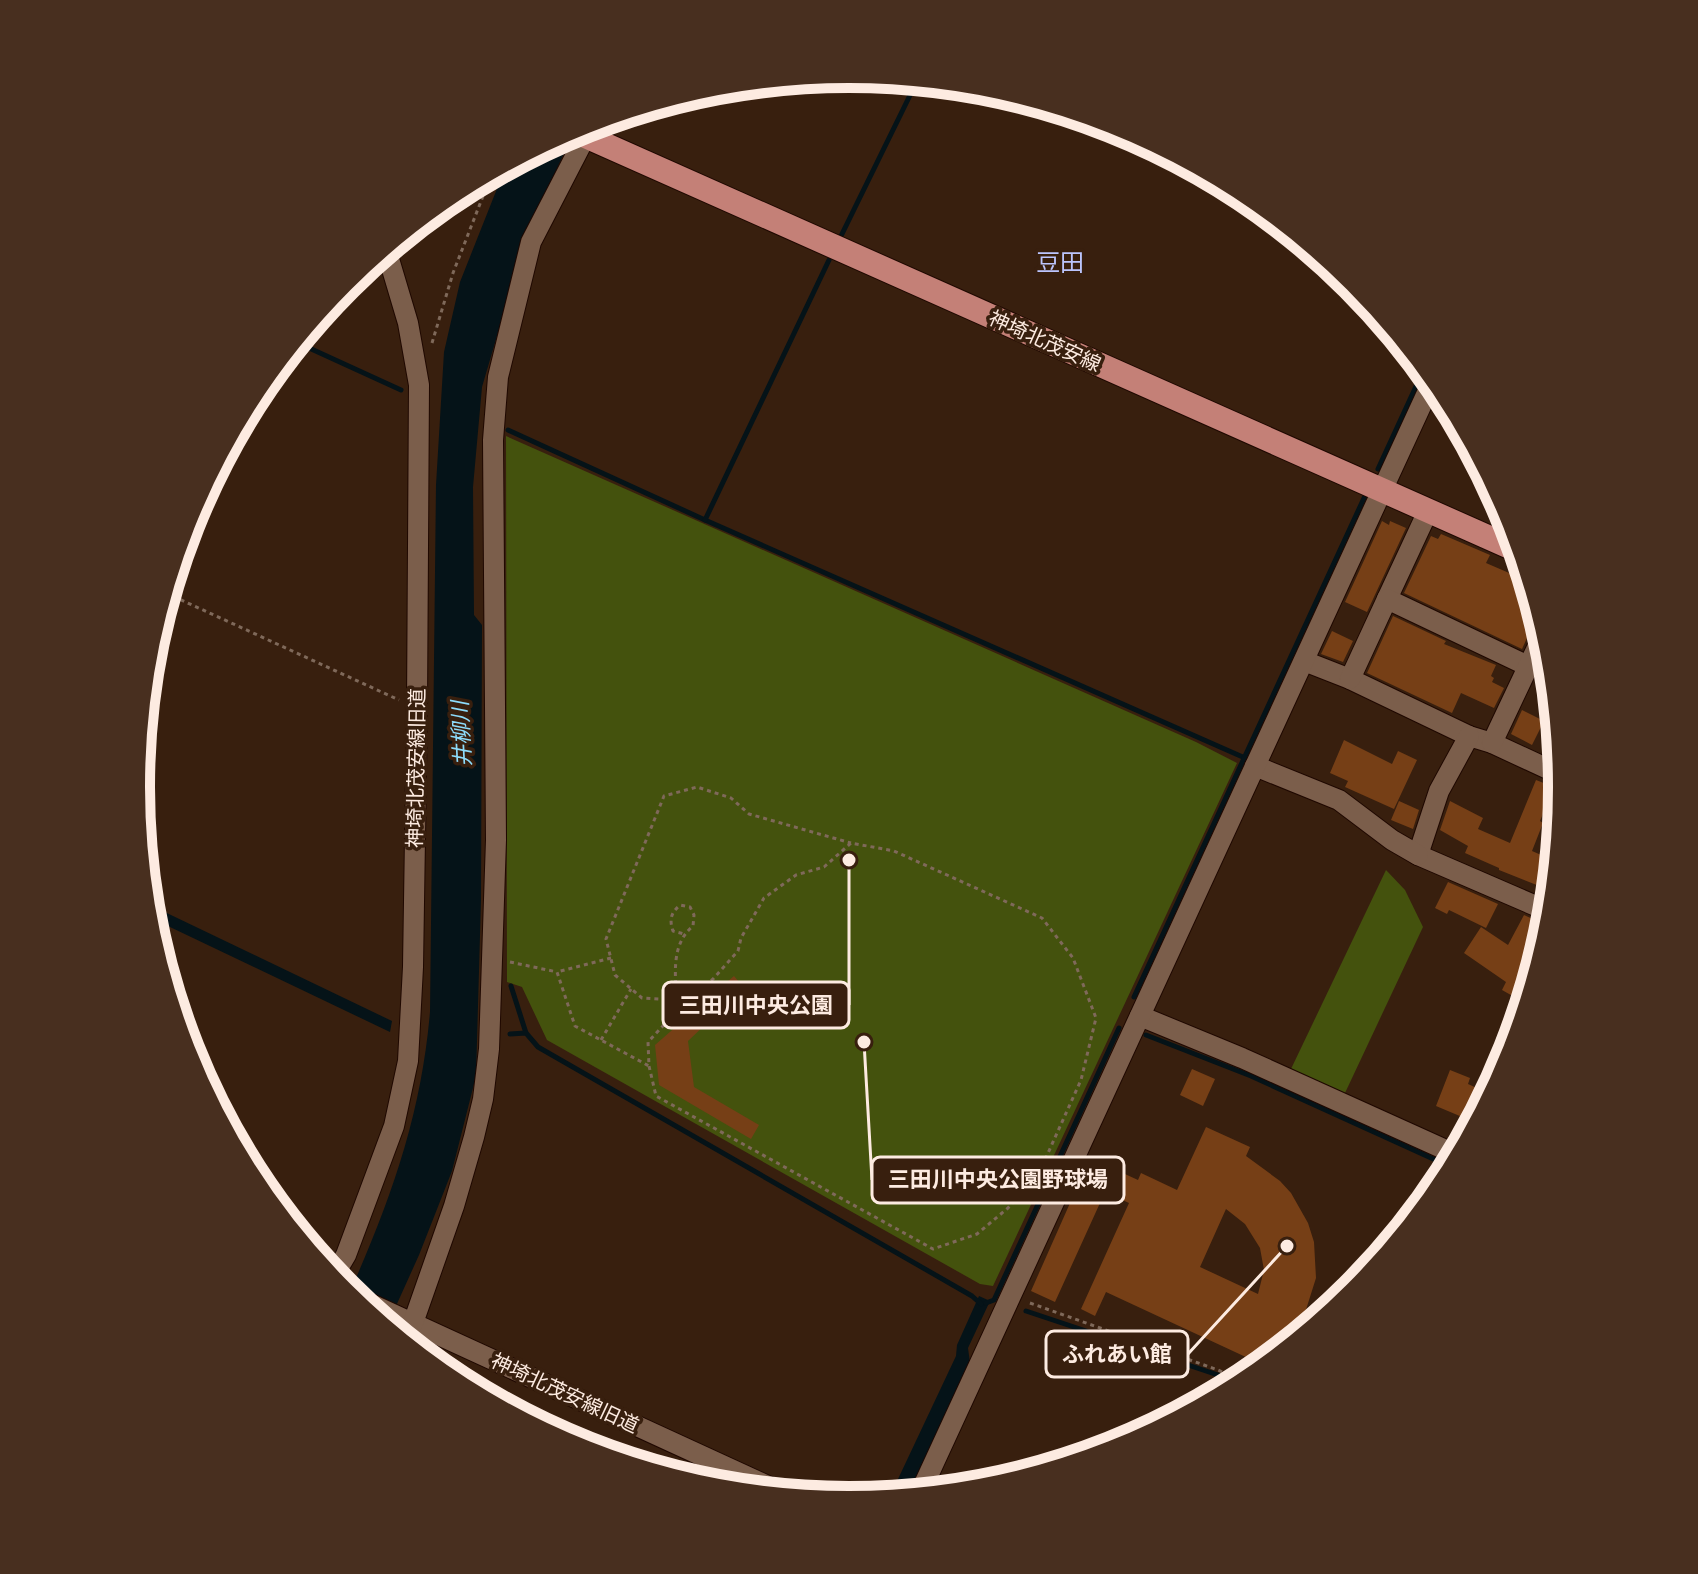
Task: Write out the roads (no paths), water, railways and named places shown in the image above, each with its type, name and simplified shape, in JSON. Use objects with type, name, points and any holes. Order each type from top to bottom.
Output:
[{"type":"main road","name":"神埼北茂安線","points":[[596,136],[1504,545]]},
{"type":"street","points":[[405,1326],[454,1206],[483,1099],[489,1049],[496,840],[493,440],[498,377],[531,242],[577,143]]},
{"type":"street","name":"神埼北茂安線旧道","points":[[340,1265],[394,1126],[408,1061],[413,967],[419,385],[408,323],[389,260]]},
{"type":"street","points":[[925,1482],[1427,394]]},
{"type":"street","points":[[1350,679],[1428,511]]},
{"type":"street","points":[[1387,599],[1528,666]]},
{"type":"street","points":[[1492,743],[1535,651]]},
{"type":"street","points":[[1304,661],[1548,769]]},
{"type":"street","points":[[1418,855],[1439,791],[1469,736]]},
{"type":"street","points":[[1255,766],[1339,800],[1392,840],[1418,855],[1538,907]]},
{"type":"street","points":[[1140,1016],[1242,1058],[1446,1150]]},
{"type":"street","name":"神埼北茂安線旧道","points":[[405,1326],[751,1479]]},
{"type":"water","name":"井柳川","points":[[567,148],[528,230],[482,387],[473,487],[474,615],[482,625],[481,900],[476,1076],[452,1171],[392,1316],[355,1281],[402,1156],[426,1050],[430,1012],[436,485],[444,352],[460,282],[500,182]]},
{"type":"water","points":[[161,910],[392,1021],[390,1032],[163,924]]},
{"type":"water","points":[[979,1296],[990,1301],[968,1348],[970,1363],[913,1483],[895,1485],[956,1356],[957,1345]]},
{"type":"waterway","points":[[841,236],[912,91]]},
{"type":"waterway","points":[[705,520],[829,260]]},
{"type":"waterway","points":[[306,347],[401,390]]},
{"type":"waterway","points":[[1378,469],[1418,382]]},
{"type":"waterway","points":[[508,430],[1245,758]]},
{"type":"waterway","points":[[1134,997],[1365,496]]},
{"type":"waterway","points":[[511,986],[526,1033]]},
{"type":"waterway","points":[[986,1303],[994,1300],[1119,1028]]},
{"type":"waterway","points":[[510,1034],[526,1033],[538,1047],[972,1296],[981,1304]]},
{"type":"waterway","points":[[1146,1035],[1251,1076],[1439,1161]]},
{"type":"waterway","points":[[1026,1311],[1222,1377]]},
{"type":"place","name":"三田川中央公園","points":[[849,860]]},
{"type":"place","name":"三田川中央公園野球場","points":[[864,1042]]},
{"type":"place","name":"ふれあい館","points":[[1287,1246]]},
{"type":"district","name":"豆田","points":[[1060,263]]}]
